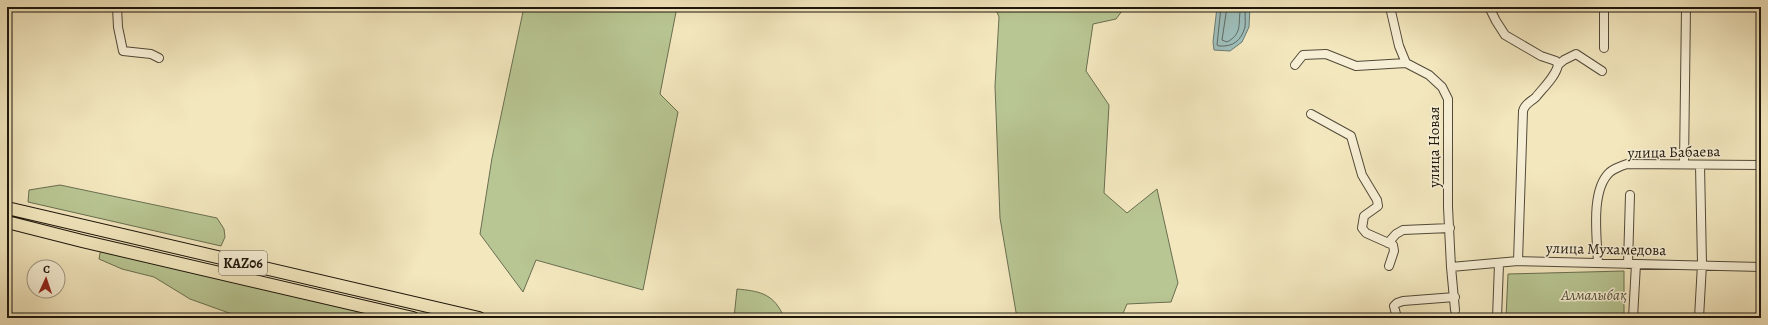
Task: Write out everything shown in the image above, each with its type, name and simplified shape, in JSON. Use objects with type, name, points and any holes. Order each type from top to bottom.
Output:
[{"type":"highway","name":"KАZ06","points":[[7,208],[479,318]]},
{"type":"highway","name":"KАZ06","points":[[7,222],[371,313],[413,318]]},
{"type":"street","points":[[117,7],[118,27],[123,51],[151,54],[159,58]]},
{"type":"street","points":[[1295,66],[1303,55],[1316,54],[1326,54],[1356,66],[1406,63],[1399,46],[1390,7]]},
{"type":"street","points":[[1489,7],[1505,35],[1541,56],[1556,61],[1558,65]]},
{"type":"street","points":[[1604,7],[1604,48]]},
{"type":"street","points":[[1684,164],[1686,7]]},
{"type":"street","points":[[1518,261],[1523,111],[1526,104],[1534,98],[1556,72],[1558,65],[1576,54],[1602,71]]},
{"type":"street","name":"улица Новая","points":[[1406,63],[1429,75],[1442,87],[1448,99],[1450,267],[1455,297],[1455,310]]},
{"type":"street","points":[[1311,114],[1350,136],[1362,175],[1377,200],[1378,206],[1364,216],[1362,228],[1366,233],[1393,245],[1394,251],[1389,266]]},
{"type":"street","name":"улица Бабаева","points":[[1598,263],[1598,196],[1610,173],[1627,164],[1761,165]]},
{"type":"street","points":[[1699,318],[1702,264],[1700,165]]},
{"type":"street","points":[[1630,195],[1633,318]]},
{"type":"street","points":[[1388,243],[1396,234],[1403,230],[1450,228]]},
{"type":"street","name":"улица Мухамедова","points":[[1450,267],[1499,264],[1518,261],[1702,264],[1727,265],[1733,267],[1761,266]]},
{"type":"street","points":[[1497,318],[1499,264]]},
{"type":"street","points":[[1397,318],[1394,306],[1397,303],[1403,301],[1419,301],[1425,299],[1455,297]]},
{"type":"green space","points":[[524,7],[677,7],[660,94],[678,112],[643,290],[536,260],[523,292],[480,234],[492,158]]},
{"type":"green space","points":[[995,7],[1125,7],[1116,19],[1093,24],[1086,71],[1109,105],[1104,193],[1127,213],[1157,189],[1178,283],[1171,302],[1127,304],[1121,318],[1017,318],[1000,218],[995,86],[999,17]]},
{"type":"green space","points":[[60,185],[217,218],[224,229],[225,237],[221,246],[28,202],[29,190]]},
{"type":"green space","points":[[101,248],[365,309],[362,318],[243,318],[190,299],[154,277],[122,269],[99,259]]},
{"type":"green space","name":"Алмалыбақ","points":[[1624,271],[1624,318],[1506,318],[1508,274]]},
{"type":"green space","points":[[737,289],[764,294],[774,301],[782,313],[778,318],[734,318]]},
{"type":"water","points":[[1217,7],[1250,7],[1249,27],[1242,42],[1230,51],[1214,50],[1213,42]]}]
